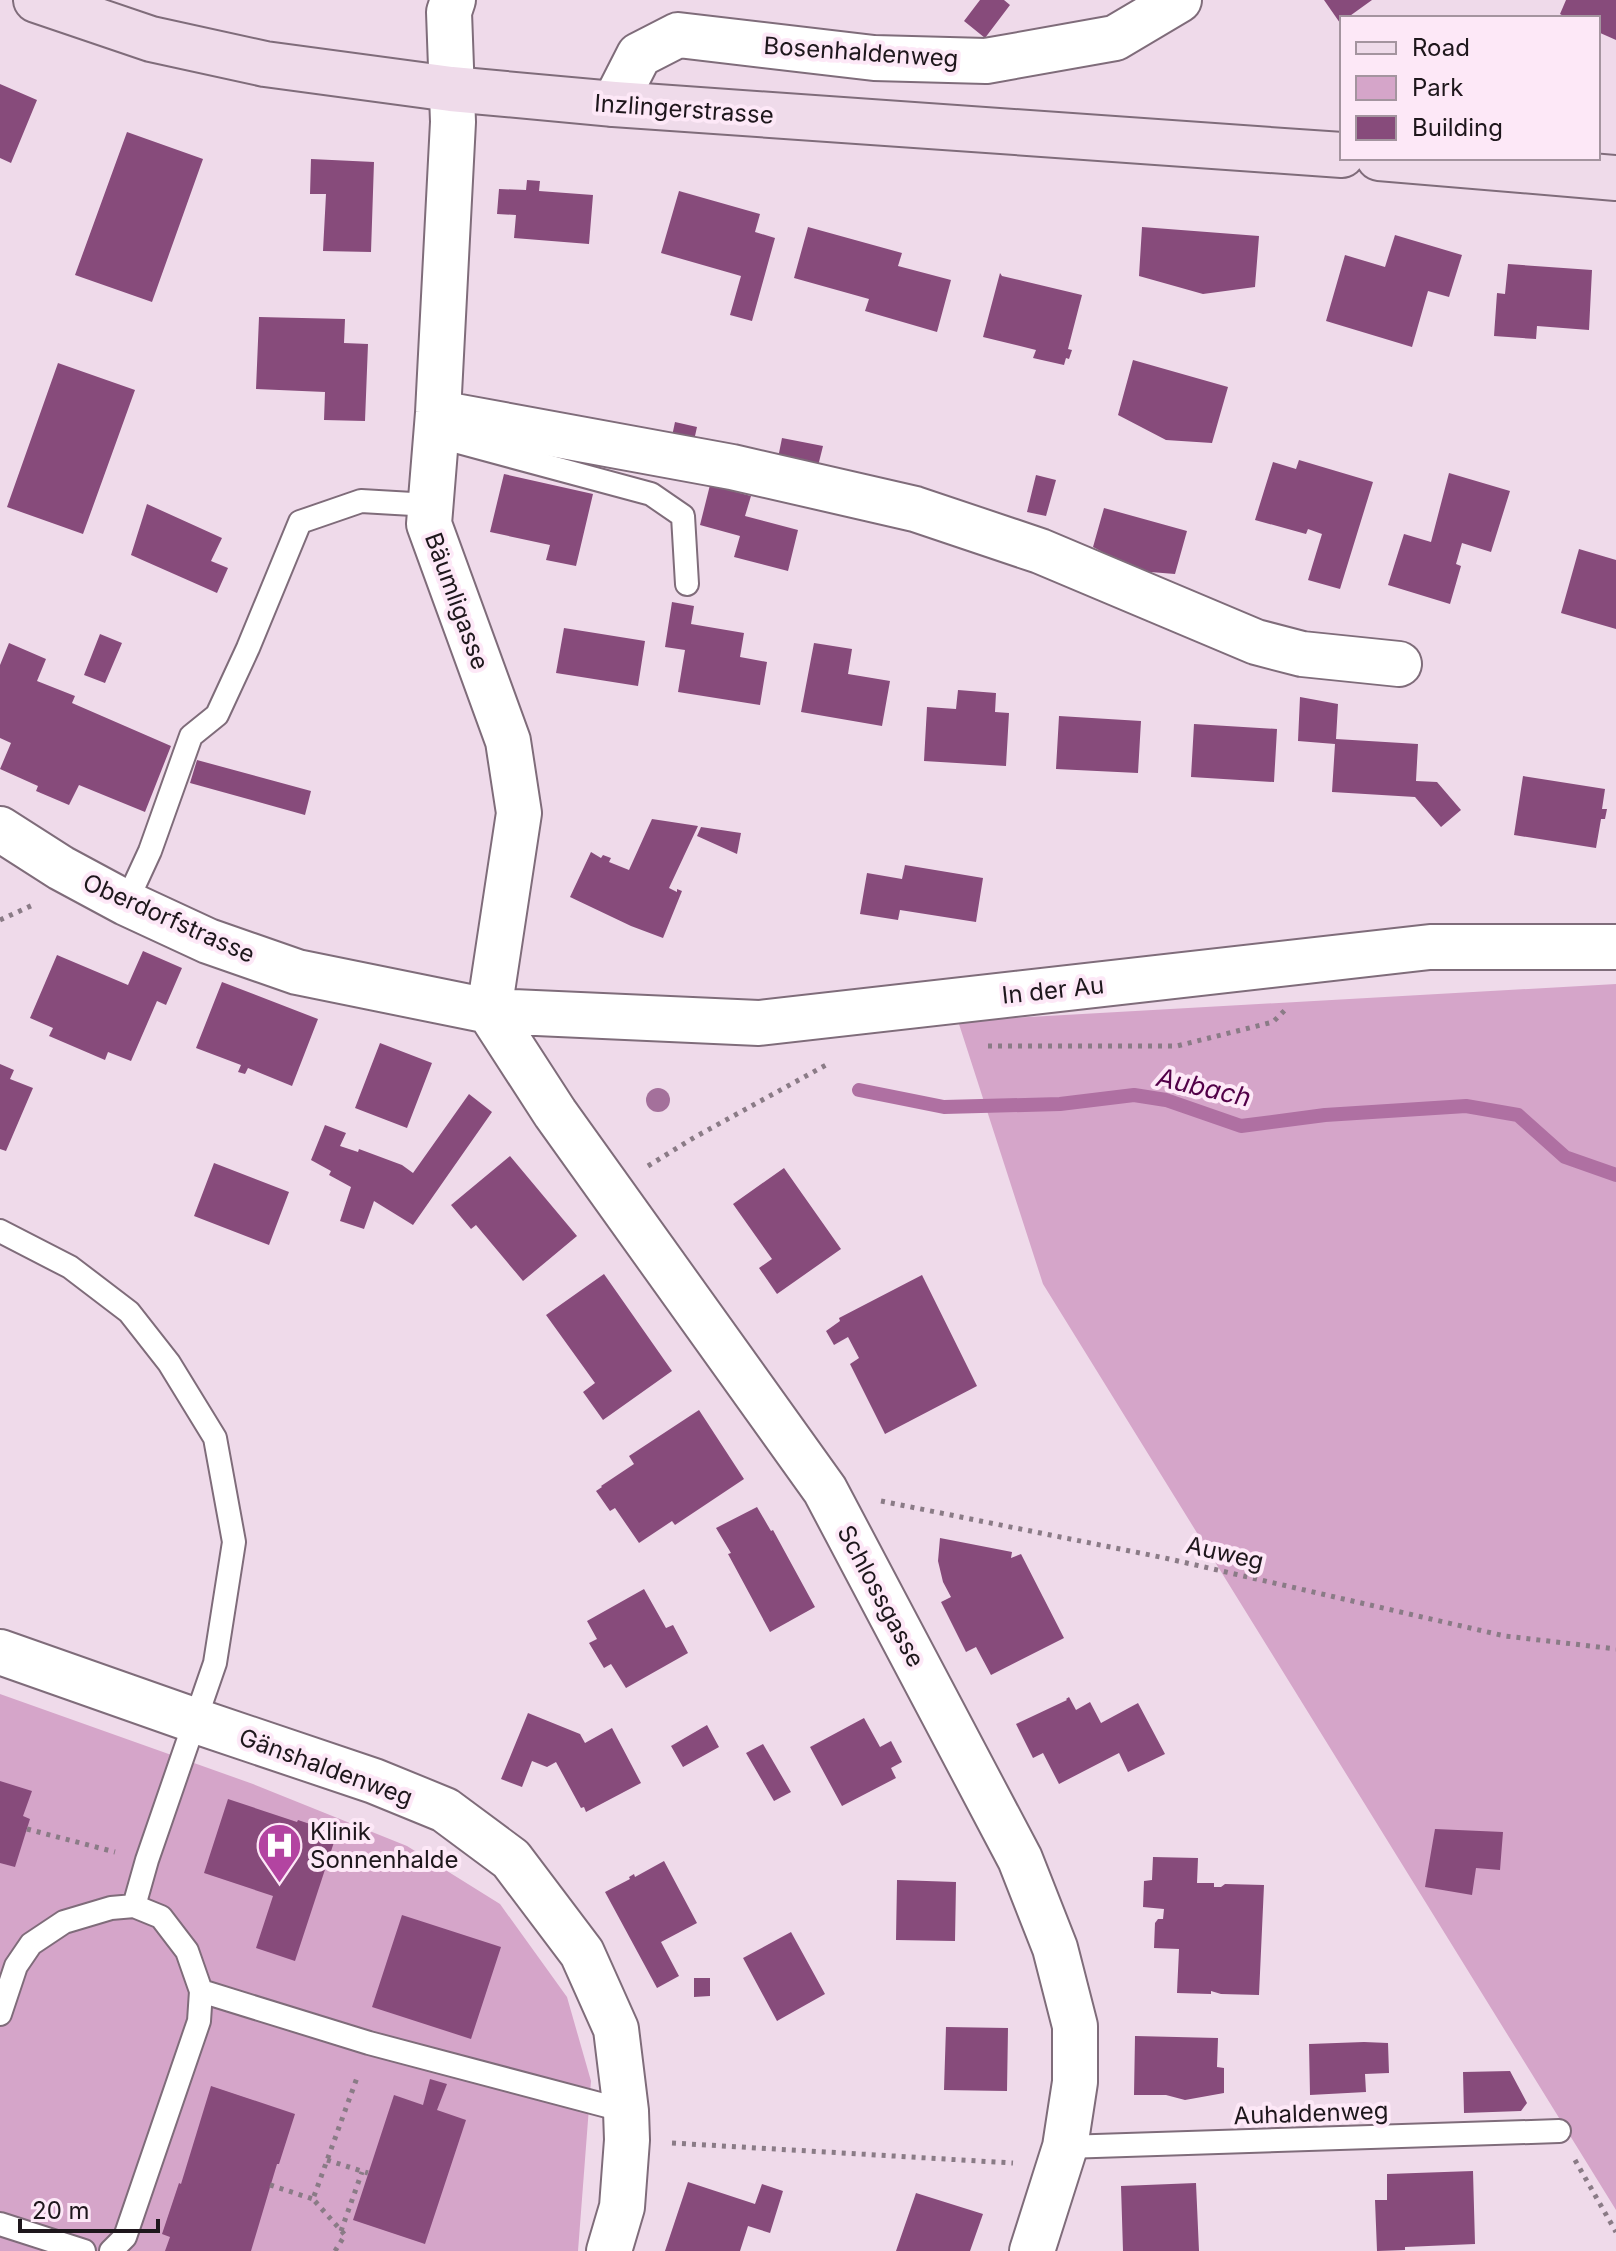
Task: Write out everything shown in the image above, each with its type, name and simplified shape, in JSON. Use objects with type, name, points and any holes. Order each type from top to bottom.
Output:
[{"type":"street","name":"Inzlingerstrasse","points":[[36,0],[151,39],[265,64],[451,89],[614,104],[1340,155]]},
{"type":"street","name":"Bäumligasse","points":[[453,0],[449,12],[453,122],[429,524],[508,741],[519,813],[489,1011]]},
{"type":"street","name":"Bosenhaldenweg","points":[[614,104],[639,55],[678,35],[874,58],[986,61],[1115,38],[1179,0]]},
{"type":"street","points":[[1403,160],[1616,178]]},
{"type":"street","points":[[437,424],[732,467],[915,509],[1040,551],[1256,642],[1302,654],[1399,664]]},
{"type":"street","name":"Oberdorfstrasse","points":[[0,829],[61,868],[126,903],[208,941],[297,972],[489,1011]]},
{"type":"street","name":"In der Au","points":[[489,1011],[759,1023],[1430,947],[1616,947]]},
{"type":"street","name":"Schlossgasse","points":[[489,1011],[555,1113],[825,1490],[1020,1859],[1055,1948],[1075,2026],[1075,2082],[1062,2156],[1032,2251]]},
{"type":"street","name":"Gänshaldenweg","points":[[0,1652],[374,1781],[445,1810],[511,1859],[582,1953],[616,2029],[626,2126],[622,2207],[609,2251]]},
{"type":"lane","points":[[437,424],[651,494],[683,516],[687,584]]},
{"type":"lane","points":[[126,903],[150,851],[191,736],[217,715],[300,522],[361,501],[430,505]]},
{"type":"lane","points":[[0,1231],[70,1267],[129,1312],[169,1363],[215,1438],[234,1542],[215,1663],[134,1906]]},
{"type":"lane","points":[[0,2014],[16,1966],[31,1944],[64,1922],[111,1908],[134,1906],[161,1917],[187,1951],[201,1991],[199,2021],[125,2237],[111,2251]]},
{"type":"lane","points":[[201,1991],[626,2126]]},
{"type":"lane","name":"Auhaldenweg","points":[[1062,2156],[1559,2131]]},
{"type":"lane","points":[[0,2224],[84,2251]]},
{"type":"path","points":[[977,1047],[1177,1046],[1273,1022],[1308,988],[1317,960]]},
{"type":"path","points":[[610,1189],[695,1137],[826,1065],[841,1063]]},
{"type":"path","name":"Auweg","points":[[825,1490],[1165,1558],[1505,1636],[1616,1649]]},
{"type":"path","points":[[27,1829],[147,1860]]},
{"type":"path","points":[[313,2199],[369,2043]]},
{"type":"path","points":[[626,2126],[1062,2156]]},
{"type":"path","points":[[1559,2131],[1616,2232]]},
{"type":"path","points":[[327,2160],[365,2172],[341,2231]]},
{"type":"path","points":[[270,2185],[313,2199],[345,2235],[335,2251]]},
{"type":"green space","points":[[1616,984],[1616,2210],[1043,1284],[958,1021]]},
{"type":"green space","points":[[0,1694],[253,1784],[407,1846],[500,1904],[567,1997],[591,2081],[578,2251],[0,2251]]},
{"type":"building","points":[[980,0],[1004,0],[1010,5],[985,38],[964,21]]},
{"type":"building","points":[[1324,0],[1372,0],[1350,16],[1340,16],[1340,23]]},
{"type":"building","points":[[1566,0],[1616,0],[1616,40],[1600,33],[1600,16],[1560,14]]},
{"type":"building","points":[[0,84],[37,100],[11,163],[0,158]]},
{"type":"building","points":[[127,132],[203,159],[152,302],[75,275]]},
{"type":"building","points":[[311,159],[374,162],[371,252],[323,251],[326,194],[310,194]]},
{"type":"building","points":[[527,180],[540,181],[539,191],[593,195],[589,244],[514,238],[516,215],[497,214],[499,189],[526,190]]},
{"type":"building","points":[[679,191],[760,214],[755,232],[775,238],[752,321],[730,315],[741,276],[661,253]]},
{"type":"building","points":[[808,227],[902,253],[898,266],[951,280],[937,332],[865,311],[869,299],[794,278]]},
{"type":"building","points":[[1142,227],[1259,236],[1255,287],[1203,294],[1139,276]]},
{"type":"building","points":[[1395,235],[1462,255],[1449,297],[1428,291],[1412,347],[1326,321],[1345,255],[1385,267]]},
{"type":"building","points":[[1508,264],[1592,270],[1589,330],[1537,326],[1536,339],[1494,336],[1497,293],[1505,294]]},
{"type":"building","points":[[1000,273],[1082,295],[1068,349],[1072,350],[1064,365],[1033,358],[1036,350],[983,337]]},
{"type":"building","points":[[259,317],[345,319],[344,343],[368,344],[365,421],[324,420],[325,392],[256,389]]},
{"type":"building","points":[[1133,360],[1228,387],[1212,443],[1166,440],[1118,415]]},
{"type":"building","points":[[58,363],[135,390],[83,534],[7,507]]},
{"type":"building","points":[[675,422],[697,427],[693,445],[671,441]]},
{"type":"building","points":[[782,438],[823,446],[818,466],[778,458]]},
{"type":"building","points":[[1299,460],[1373,482],[1340,589],[1308,580],[1322,534],[1308,529],[1306,534],[1255,520],[1273,462],[1296,469]]},
{"type":"building","points":[[1449,473],[1510,491],[1491,552],[1462,543],[1456,564],[1461,566],[1450,604],[1388,585],[1404,534],[1431,542]]},
{"type":"building","points":[[504,474],[593,494],[576,566],[546,560],[550,545],[490,532]]},
{"type":"building","points":[[1036,475],[1056,480],[1046,516],[1027,512]]},
{"type":"building","points":[[710,485],[751,496],[745,516],[798,530],[788,571],[734,557],[740,536],[700,525]]},
{"type":"building","points":[[147,504],[222,538],[211,561],[228,568],[217,593],[131,555]]},
{"type":"building","points":[[1104,508],[1187,531],[1175,574],[1138,571],[1093,547]]},
{"type":"building","points":[[1579,549],[1616,560],[1616,629],[1561,613]]},
{"type":"building","points":[[672,602],[694,606],[691,624],[744,633],[740,657],[767,662],[760,705],[678,692],[685,650],[665,647]]},
{"type":"building","points":[[564,628],[645,641],[638,686],[556,673]]},
{"type":"building","points":[[100,634],[122,643],[105,683],[84,675]]},
{"type":"building","points":[[9,643],[46,659],[37,681],[75,696],[72,703],[171,746],[145,812],[79,785],[69,805],[36,791],[38,786],[0,769],[11,743],[0,738],[0,665]]},
{"type":"building","points":[[814,643],[852,649],[848,674],[890,681],[882,726],[801,712]]},
{"type":"building","points":[[958,690],[996,693],[995,712],[1009,713],[1006,766],[924,761],[927,707],[956,709]]},
{"type":"building","points":[[1300,697],[1338,704],[1336,739],[1418,744],[1416,781],[1437,782],[1461,810],[1441,827],[1415,797],[1332,792],[1335,744],[1298,741]]},
{"type":"building","points":[[1059,716],[1141,721],[1138,773],[1056,769]]},
{"type":"building","points":[[1194,724],[1277,729],[1274,782],[1191,777]]},
{"type":"building","points":[[197,760],[311,791],[305,815],[190,783]]},
{"type":"building","points":[[1523,776],[1605,789],[1602,809],[1607,809],[1605,819],[1601,819],[1596,848],[1514,835]]},
{"type":"building","points":[[652,819],[698,826],[669,888],[682,891],[663,938],[570,897],[591,852],[601,858],[603,855],[611,858],[609,862],[629,870]]},
{"type":"building","points":[[701,827],[741,833],[737,854],[697,836]]},
{"type":"building","points":[[905,865],[983,878],[976,922],[900,910],[898,920],[860,914],[867,873],[902,879]]},
{"type":"building","points":[[143,951],[182,968],[166,1005],[157,1001],[131,1061],[108,1052],[105,1060],[49,1036],[53,1028],[30,1018],[57,955],[128,985]]},
{"type":"building","points":[[222,982],[318,1019],[292,1086],[248,1068],[245,1074],[238,1072],[241,1065],[196,1048]]},
{"type":"building","points":[[380,1043],[432,1063],[407,1128],[355,1108]]},
{"type":"building","points":[[0,1064],[14,1070],[10,1079],[33,1088],[6,1151],[0,1149]]},
{"type":"building","points":[[469,1094],[492,1112],[413,1225],[374,1201],[364,1229],[340,1221],[351,1187],[311,1160],[325,1125],[346,1133],[340,1146],[358,1152],[359,1149],[402,1165],[413,1173]]},
{"type":"building","points":[[510,1156],[577,1236],[523,1281],[476,1225],[471,1229],[451,1205]]},
{"type":"building","points":[[214,1163],[289,1192],[269,1245],[194,1216]]},
{"type":"building","points":[[784,1168],[841,1249],[777,1294],[759,1268],[772,1259],[733,1204]]},
{"type":"building","points":[[604,1274],[672,1371],[603,1420],[583,1392],[595,1383],[546,1315]]},
{"type":"building","points":[[922,1275],[977,1386],[885,1434],[850,1364],[859,1358],[848,1337],[834,1345],[826,1331],[840,1321],[839,1318]]},
{"type":"building","points":[[699,1410],[744,1479],[675,1525],[672,1521],[639,1543],[615,1508],[610,1511],[596,1491],[634,1464],[629,1456]]},
{"type":"building","points":[[757,1507],[815,1607],[770,1632],[716,1528]]},
{"type":"building","points":[[940,1538],[1012,1552],[1011,1558],[1021,1554],[1064,1638],[991,1675],[976,1647],[966,1652],[941,1602],[951,1597],[943,1582],[938,1561]]},
{"type":"building","points":[[644,1589],[666,1628],[673,1625],[688,1653],[626,1688],[611,1664],[604,1668],[589,1643],[597,1639],[587,1621]]},
{"type":"building","points":[[1069,1697],[1076,1710],[1090,1702],[1101,1723],[1138,1703],[1165,1754],[1128,1772],[1119,1753],[1059,1784],[1043,1753],[1033,1758],[1016,1724]]},
{"type":"building","points":[[528,1713],[580,1734],[585,1743],[612,1728],[641,1783],[586,1812],[556,1762],[547,1767],[532,1761],[522,1787],[501,1779]]},
{"type":"building","points":[[864,1718],[880,1747],[891,1741],[902,1762],[891,1768],[896,1778],[842,1806],[810,1747]]},
{"type":"building","points":[[707,1725],[719,1747],[683,1767],[671,1746]]},
{"type":"building","points":[[763,1744],[791,1792],[774,1801],[746,1753]]},
{"type":"building","points":[[0,1781],[32,1791],[23,1816],[30,1819],[15,1867],[0,1863]]},
{"type":"building","name":"Klinik Sonnenhalde","points":[[228,1799],[337,1833],[295,1961],[256,1948],[273,1896],[204,1873]]},
{"type":"building","points":[[1435,1829],[1503,1832],[1500,1870],[1476,1868],[1472,1895],[1425,1887]]},
{"type":"building","points":[[1153,1857],[1198,1858],[1197,1883],[1214,1883],[1214,1887],[1225,1884],[1264,1885],[1259,1995],[1211,1991],[1211,1994],[1177,1993],[1179,1949],[1154,1948],[1155,1923],[1163,1919],[1164,1909],[1143,1907],[1144,1881],[1152,1880]]},
{"type":"building","points":[[664,1861],[697,1923],[661,1942],[679,1976],[657,1988],[605,1892],[634,1874],[635,1877]]},
{"type":"building","points":[[897,1880],[956,1882],[955,1941],[896,1940]]},
{"type":"building","points":[[402,1915],[501,1947],[471,2039],[372,2007]]},
{"type":"building","points":[[791,1932],[825,1994],[777,2021],[743,1958]]},
{"type":"building","points":[[694,1978],[710,1978],[710,1996],[694,1997]]},
{"type":"building","points":[[946,2027],[1008,2028],[1007,2091],[944,2090]]},
{"type":"building","points":[[1135,2036],[1218,2038],[1217,2067],[1224,2068],[1224,2093],[1185,2100],[1166,2095],[1134,2095]]},
{"type":"building","points":[[1388,2043],[1389,2073],[1365,2074],[1366,2092],[1310,2095],[1309,2044]]},
{"type":"building","points":[[1510,2071],[1527,2103],[1521,2111],[1464,2113],[1463,2072]]},
{"type":"building","points":[[430,2079],[447,2084],[437,2110],[466,2120],[425,2244],[353,2220],[394,2095],[423,2105]]},
{"type":"building","points":[[211,2086],[295,2114],[251,2251],[165,2251],[170,2237],[162,2234]]},
{"type":"building","points":[[1473,2171],[1475,2244],[1377,2251],[1375,2200],[1387,2200],[1387,2174]]},
{"type":"building","points":[[688,2182],[755,2204],[762,2184],[783,2191],[770,2233],[748,2226],[740,2251],[665,2251]]},
{"type":"building","points":[[1196,2183],[1199,2251],[1123,2251],[1121,2186]]},
{"type":"building","points":[[916,2193],[983,2214],[970,2251],[896,2251]]},
{"type":"waterway","name":"Aubach","points":[[859,1090],[944,1107],[1060,1104],[1134,1095],[1166,1100],[1241,1126],[1325,1115],[1466,1106],[1518,1115],[1565,1157],[1616,1175]]},
{"type":"place","name":"Klinik Sonnenhalde","points":[[279,1884]]}]
